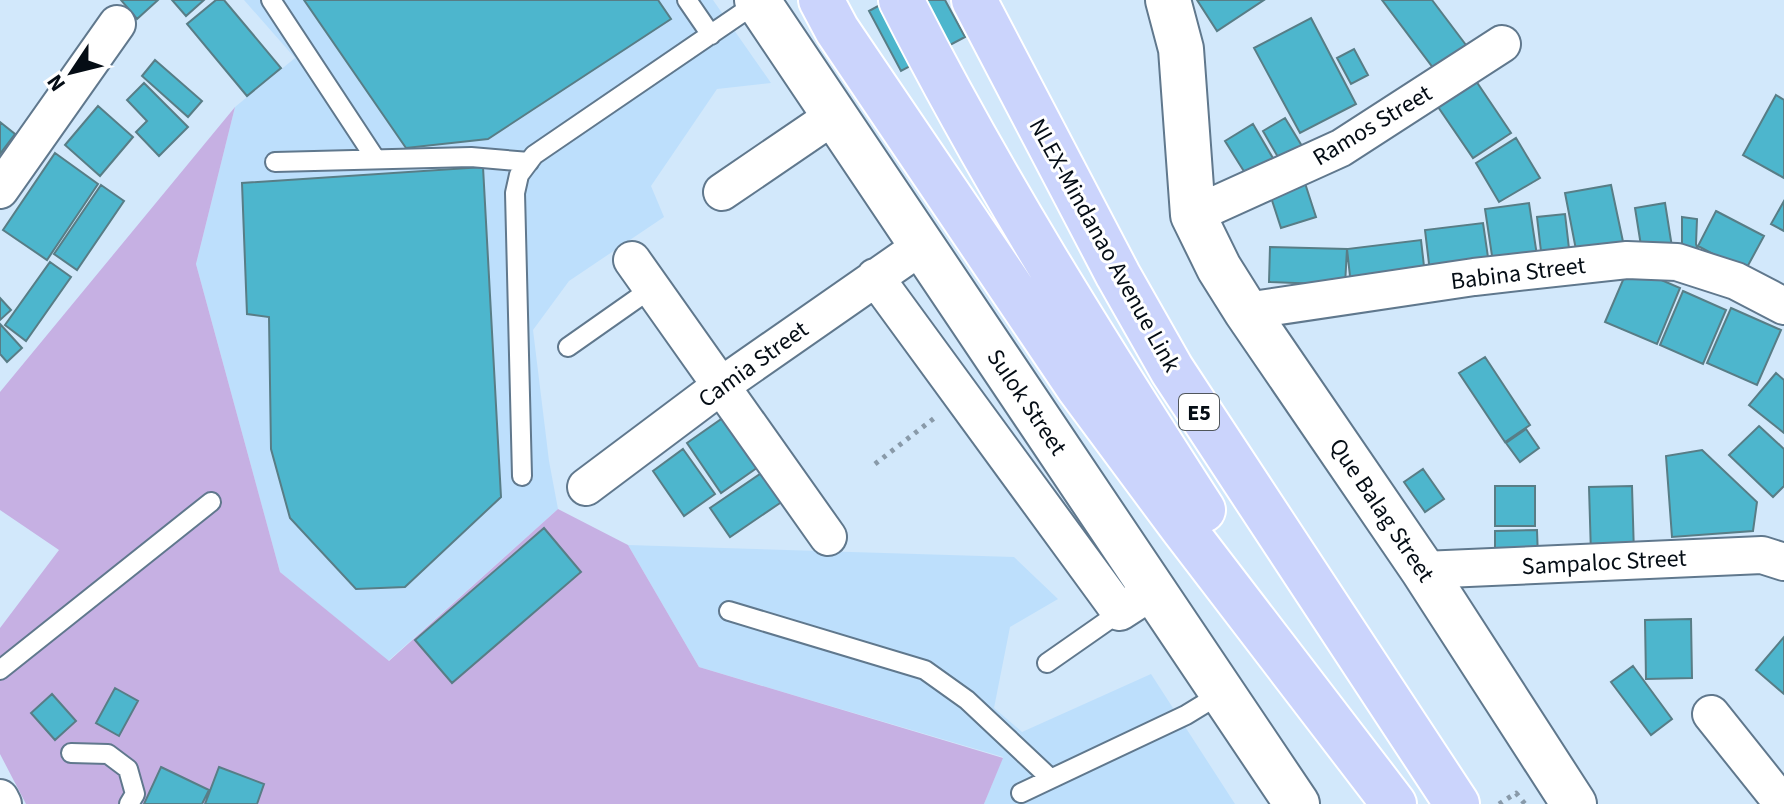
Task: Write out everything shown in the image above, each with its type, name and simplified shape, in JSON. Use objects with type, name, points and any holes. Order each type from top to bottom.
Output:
[{"type":"highway","name":"E5","points":[[821,0],[837,30],[1079,388],[1394,804]]},
{"type":"highway","name":"E5","points":[[901,0],[1012,204],[1097,344],[1359,755]]},
{"type":"highway","name":"NLEX-Mindanao Avenue Link","points":[[974,0],[1118,275],[1172,370],[1457,804]]},
{"type":"street","points":[[1168,0],[1181,49],[1193,215]]},
{"type":"street","name":"Sulok Street","points":[[758,1],[923,245],[1137,601],[1222,693],[1297,804]]},
{"type":"street","points":[[0,190],[117,24]]},
{"type":"street","name":"Ramos Street","points":[[1193,215],[1341,148],[1502,44]]},
{"type":"street","points":[[722,192],[835,115]]},
{"type":"street","name":"Que Balag Street","points":[[1193,215],[1219,268],[1246,311],[1423,570],[1574,804]]},
{"type":"street","name":"Camia Street","points":[[586,487],[722,385],[923,245]]},
{"type":"street","name":"Babina Street","points":[[1246,311],[1474,277],[1627,260],[1677,262],[1736,281],[1784,306]]},
{"type":"street","points":[[642,274],[828,537]]},
{"type":"street","points":[[875,277],[962,397],[1137,601]]},
{"type":"street","name":"Sampaloc Street","points":[[1423,570],[1762,555],[1784,562]]},
{"type":"street","points":[[1711,714],[1783,804]]},
{"type":"street","points":[[0,798],[3,804]]},
{"type":"lane","points":[[271,0],[375,158]]},
{"type":"lane","points":[[687,0],[711,35]]},
{"type":"lane","points":[[522,476],[515,193],[519,175],[534,155],[758,1]]},
{"type":"lane","points":[[275,162],[471,157],[529,162]]},
{"type":"lane","points":[[568,347],[642,274]]},
{"type":"lane","points":[[0,670],[211,502]]},
{"type":"lane","points":[[1047,663],[1137,601]]},
{"type":"lane","points":[[729,611],[925,670],[967,700],[1050,778]]},
{"type":"lane","points":[[1021,793],[1186,715],[1222,693]]},
{"type":"lane","points":[[71,753],[108,754],[128,769],[135,794],[129,804]]},
{"type":"path","points":[[875,464],[962,397]]},
{"type":"path","points":[[1499,804],[1516,793],[1525,804]]},
{"type":"shaded area","points":[[244,0],[713,0],[771,83],[717,89],[651,186],[664,217],[569,281],[533,330],[558,509],[388,661],[280,572],[196,264],[235,107],[295,58]]},
{"type":"shaded area","points":[[235,107],[196,264],[280,572],[389,661],[558,509],[628,545],[699,667],[1003,758],[984,804],[26,804],[0,754],[0,628],[59,550],[0,510],[0,392]]},
{"type":"shaded area","points":[[628,545],[1014,557],[1058,599],[1010,627],[994,708],[1022,732],[1151,674],[1235,804],[984,804],[1003,757],[699,667]]},
{"type":"building","points":[[121,0],[158,0],[137,19]]},
{"type":"building","points":[[172,0],[204,0],[186,16]]},
{"type":"building","points":[[216,0],[224,0],[281,68],[247,96],[187,24]]},
{"type":"building","points":[[304,0],[658,0],[671,19],[488,139],[406,148]]},
{"type":"building","points":[[889,0],[945,0],[965,37],[901,71],[869,11]]},
{"type":"building","points":[[1197,0],[1264,0],[1217,31]]},
{"type":"building","points":[[1382,0],[1432,0],[1469,49],[1437,73]]},
{"type":"building","points":[[1311,18],[1356,104],[1300,133],[1254,48]]},
{"type":"building","points":[[1354,49],[1368,75],[1351,84],[1337,58]]},
{"type":"building","points":[[155,60],[202,101],[188,117],[142,76]]},
{"type":"building","points":[[1472,75],[1511,133],[1473,158],[1434,101]]},
{"type":"building","points":[[144,83],[188,127],[159,156],[136,132],[147,121],[127,100]]},
{"type":"building","points":[[1776,95],[1784,100],[1784,178],[1743,155]]},
{"type":"building","points":[[98,106],[133,137],[100,176],[65,145]]},
{"type":"building","points":[[1285,118],[1305,151],[1282,164],[1263,131]]},
{"type":"building","points":[[0,122],[15,134],[0,154]]},
{"type":"building","points":[[1253,124],[1277,165],[1250,181],[1225,141]]},
{"type":"building","points":[[1516,138],[1540,178],[1499,202],[1476,163]]},
{"type":"building","points":[[55,153],[98,184],[47,260],[3,230]]},
{"type":"building","points":[[483,167],[501,497],[405,587],[356,589],[290,518],[271,449],[269,317],[247,314],[242,183]]},
{"type":"building","points":[[1303,177],[1316,217],[1281,228],[1268,188]]},
{"type":"building","points":[[101,185],[124,201],[77,270],[54,254]]},
{"type":"building","points":[[1611,185],[1625,251],[1578,260],[1565,193]]},
{"type":"building","points":[[1784,201],[1784,231],[1771,224]]},
{"type":"building","points":[[1529,203],[1538,262],[1494,269],[1485,209]]},
{"type":"building","points":[[1665,203],[1672,247],[1642,252],[1635,208]]},
{"type":"building","points":[[1716,211],[1764,236],[1745,271],[1698,246]]},
{"type":"building","points":[[1565,214],[1570,257],[1542,260],[1537,217]]},
{"type":"building","points":[[1682,217],[1697,219],[1696,244],[1701,259],[1682,250]]},
{"type":"building","points":[[1483,223],[1489,264],[1430,272],[1425,230]]},
{"type":"building","points":[[1421,240],[1425,275],[1351,285],[1347,249]]},
{"type":"building","points":[[1270,247],[1347,249],[1345,285],[1269,282]]},
{"type":"building","points":[[50,262],[71,277],[26,341],[5,325]]},
{"type":"building","points":[[1629,266],[1680,288],[1657,344],[1605,322]]},
{"type":"building","points":[[1683,291],[1726,310],[1703,364],[1660,345]]},
{"type":"building","points":[[0,298],[11,310],[0,320]]},
{"type":"building","points":[[1731,308],[1781,330],[1757,385],[1707,363]]},
{"type":"building","points":[[0,324],[22,348],[7,362],[0,354]]},
{"type":"building","points":[[1485,357],[1530,425],[1505,442],[1459,373]]},
{"type":"building","points":[[1776,373],[1784,380],[1784,433],[1749,405]]},
{"type":"building","points":[[727,415],[761,465],[721,493],[687,443]]},
{"type":"building","points":[[1759,426],[1784,449],[1784,486],[1773,497],[1729,455]]},
{"type":"building","points":[[1526,429],[1539,448],[1520,462],[1506,443]]},
{"type":"building","points":[[683,449],[715,494],[684,516],[653,471]]},
{"type":"building","points":[[1702,450],[1757,502],[1753,531],[1672,537],[1666,456]]},
{"type":"building","points":[[1423,469],[1444,499],[1425,512],[1404,482]]},
{"type":"building","points":[[763,472],[783,501],[730,537],[710,508]]},
{"type":"building","points":[[1495,486],[1535,486],[1535,526],[1495,526]]},
{"type":"building","points":[[1632,486],[1634,554],[1591,554],[1589,487]]},
{"type":"building","points":[[544,528],[581,572],[452,683],[415,640]]},
{"type":"building","points":[[1537,530],[1538,558],[1495,560],[1495,531]]},
{"type":"building","points":[[1691,619],[1692,678],[1646,679],[1645,620]]},
{"type":"building","points":[[1784,637],[1784,694],[1756,670]]},
{"type":"building","points":[[1633,666],[1672,719],[1651,735],[1611,682]]},
{"type":"building","points":[[115,688],[138,701],[119,736],[96,723]]},
{"type":"building","points":[[52,694],[76,721],[55,740],[31,713]]},
{"type":"building","points":[[161,767],[209,790],[202,804],[144,804]]},
{"type":"building","points":[[219,767],[264,784],[257,804],[205,804]]}]
